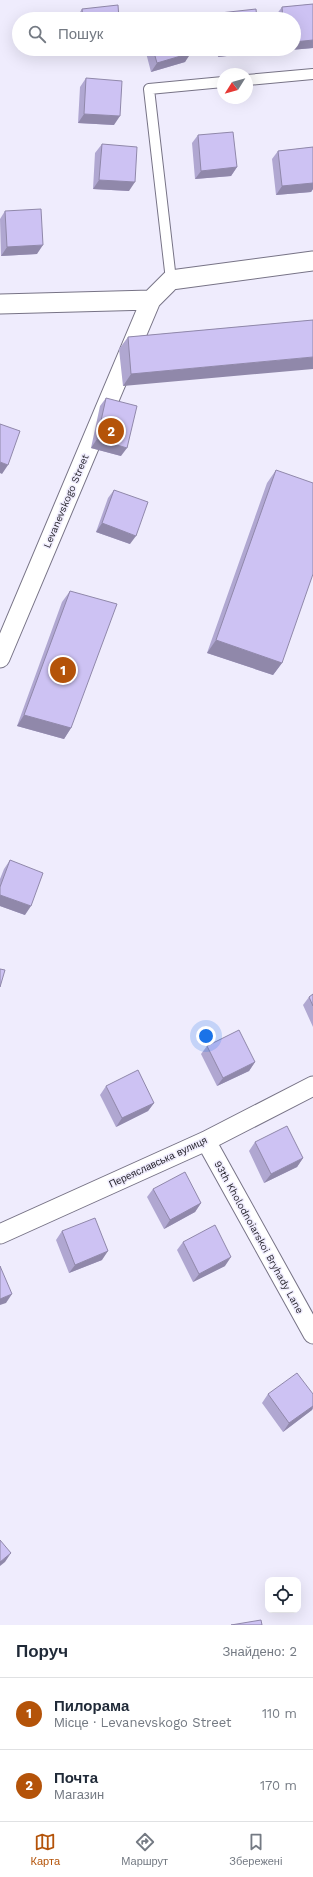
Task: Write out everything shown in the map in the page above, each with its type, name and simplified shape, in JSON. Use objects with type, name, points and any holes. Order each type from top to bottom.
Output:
[{"type":"street","points":[[0,304],[150,300],[171,280],[313,261]]},
{"type":"street","name":"Levanevskogo Street","points":[[0,658],[150,300]]},
{"type":"street","name":"Переяславська вулиця","points":[[0,1234],[206,1141],[313,1086]]},
{"type":"street","name":"93th Kholodnoiarskoi Bryhady Lane","points":[[206,1141],[313,1334]]},
{"type":"lane","points":[[253,79],[313,74]]},
{"type":"lane","points":[[171,280],[149,89],[217,83]]},
{"type":"building","points":[[313,4],[313,40],[301,41],[301,12],[282,12],[282,7]]},
{"type":"building","points":[[118,5],[118,12],[82,12],[82,9]]},
{"type":"building","points":[[256,9],[256,12],[229,12]]},
{"type":"building","points":[[155,56],[181,56],[157,63]]},
{"type":"building","points":[[86,78],[122,81],[120,116],[84,114]]},
{"type":"building","points":[[233,132],[237,167],[201,171],[198,135]]},
{"type":"building","points":[[102,144],[137,147],[135,182],[99,180]]},
{"type":"building","points":[[313,147],[313,183],[282,186],[278,151]]},
{"type":"building","points":[[41,209],[43,245],[7,247],[5,211]]},
{"type":"building","points":[[313,320],[313,357],[131,374],[128,337]]},
{"type":"building","points":[[106,398],[137,406],[127,448],[97,439]]},
{"type":"building","points":[[0,424],[20,431],[8,465],[0,462]]},
{"type":"building","points":[[276,470],[313,483],[313,574],[282,663],[216,640]]},
{"type":"building","points":[[114,490],[148,502],[136,536],[102,523]]},
{"type":"building","points":[[70,591],[117,604],[71,728],[24,715]]},
{"type":"building","points":[[10,860],[43,873],[31,906],[0,895],[0,887]]},
{"type":"building","points":[[0,969],[5,970],[0,987]]},
{"type":"building","points":[[313,994],[313,1006],[309,997]]},
{"type":"building","points":[[239,1030],[255,1062],[223,1078],[207,1046]]},
{"type":"building","points":[[138,1070],[154,1103],[122,1118],[106,1086]]},
{"type":"building","points":[[287,1126],[303,1158],[271,1174],[255,1142]]},
{"type":"building","points":[[185,1172],[201,1203],[170,1220],[153,1189]]},
{"type":"building","points":[[95,1218],[108,1251],[75,1265],[62,1231]]},
{"type":"building","points":[[215,1225],[231,1257],[199,1274],[183,1242]]},
{"type":"building","points":[[0,1266],[12,1294],[0,1299]]},
{"type":"building","points":[[297,1373],[313,1394],[313,1406],[289,1423],[268,1394]]},
{"type":"building","points":[[0,1540],[11,1553],[0,1562]]},
{"type":"building","points":[[261,1620],[262,1625],[231,1625]]},
{"type":"place","name":"Почта","points":[[111,431]]},
{"type":"place","name":"Пилорама","points":[[63,670]]}]
